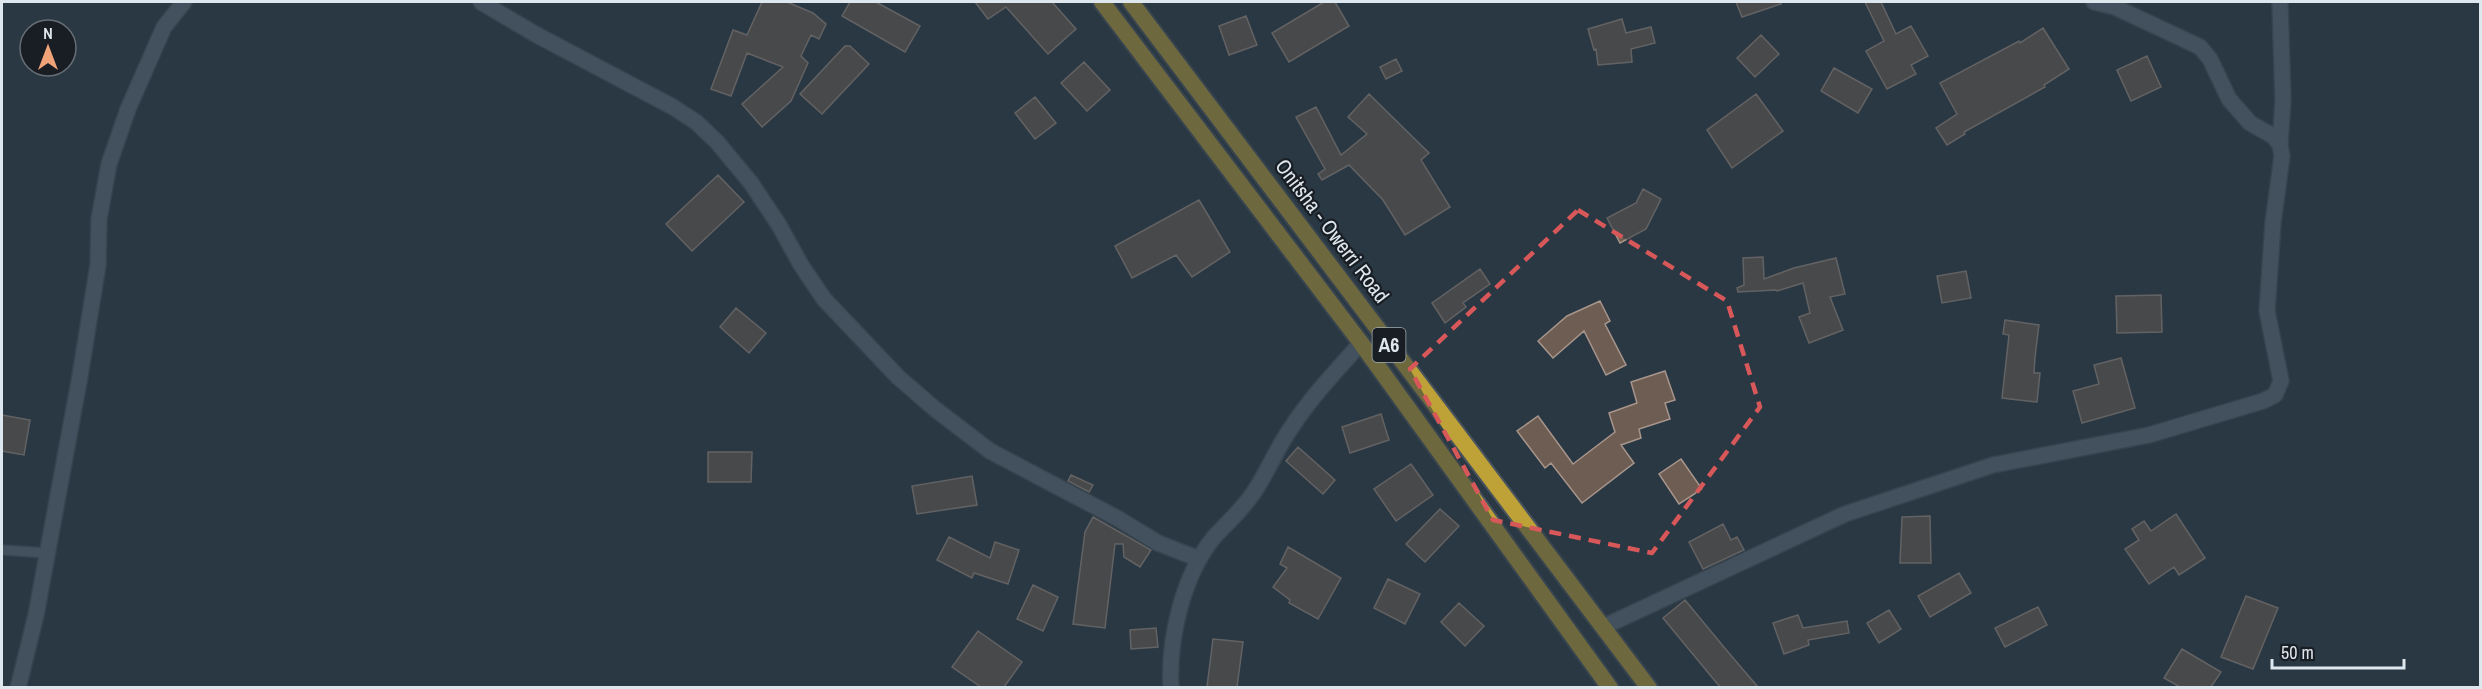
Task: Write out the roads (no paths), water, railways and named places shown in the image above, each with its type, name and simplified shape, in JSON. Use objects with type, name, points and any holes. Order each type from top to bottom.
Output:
[{"type":"highway","name":"Onitsha - Owerri Road","points":[[1102,2],[1361,343],[1610,687]]},
{"type":"highway","name":"Onitsha - Owerri Road","points":[[1131,2],[1649,687]]},
{"type":"street","points":[[18,687],[47,553],[98,265],[99,219],[110,164],[128,109],[164,27],[184,2]]},
{"type":"street","points":[[482,2],[535,34],[673,107],[696,122],[717,142],[751,183],[824,299],[898,377],[935,409],[990,451],[1108,513],[1158,543],[1199,559]]},
{"type":"street","points":[[2094,2],[2115,7],[2200,47],[2210,59],[2229,99],[2250,123],[2273,136],[2280,145]]},
{"type":"street","points":[[1603,627],[1845,514],[1993,465],[2149,435],[2263,401],[2275,395],[2280,381],[2267,311],[2273,223],[2282,156],[2280,145],[2283,101],[2280,2]]},
{"type":"street","points":[[1171,687],[1171,647],[1177,620],[1199,559],[1215,537],[1243,509],[1290,429],[1361,343]]},
{"type":"lane","points":[[2,550],[47,553]]}]
